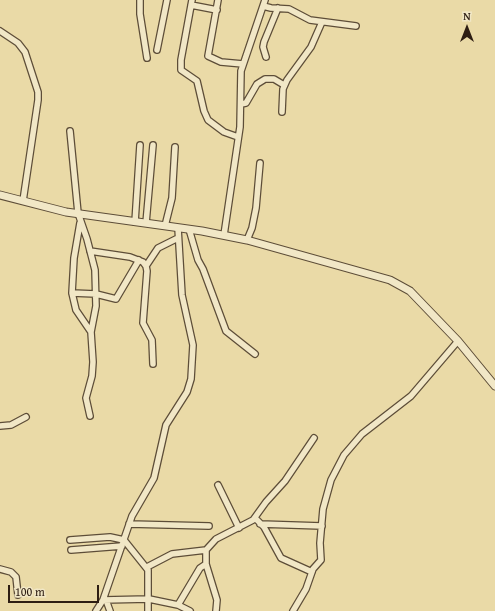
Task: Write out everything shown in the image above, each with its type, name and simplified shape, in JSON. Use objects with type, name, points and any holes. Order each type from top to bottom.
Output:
[{"type":"street","points":[[140,0],[140,14],[147,58]]},
{"type":"street","points":[[157,50],[167,0]]},
{"type":"street","points":[[218,0],[208,56],[221,62],[243,64]]},
{"type":"street","points":[[217,10],[192,3],[181,60],[181,70],[197,81],[204,111],[208,120],[224,132],[238,137]]},
{"type":"street","points":[[224,235],[238,137],[241,104],[240,86],[243,64],[264,3],[278,8],[289,8],[310,20],[356,26]]},
{"type":"street","points":[[266,57],[263,47],[264,42],[278,8]]},
{"type":"street","points":[[282,112],[281,101],[284,85],[311,47],[322,22]]},
{"type":"street","points":[[0,30],[18,43],[25,52],[38,92],[23,201]]},
{"type":"street","points":[[241,104],[246,103],[257,84],[265,79],[274,79],[284,85]]},
{"type":"street","points":[[70,131],[78,213],[95,270],[96,294],[91,332],[93,362],[92,376],[86,398],[90,416]]},
{"type":"street","points":[[146,223],[152,144]]},
{"type":"street","points":[[135,222],[140,145]]},
{"type":"street","points":[[165,226],[172,198],[175,147]]},
{"type":"street","points":[[246,240],[252,228],[256,208],[260,163]]},
{"type":"street","points":[[0,195],[78,213],[224,235],[370,274],[401,285],[410,291],[458,341],[495,386]]},
{"type":"street","points":[[80,221],[74,258],[72,293],[76,310],[91,332]]},
{"type":"street","points":[[96,611],[105,600],[132,516],[154,478],[166,426],[187,392],[192,364],[193,345],[182,295],[178,228]]},
{"type":"street","points":[[189,229],[198,260],[203,269],[226,331],[255,354]]},
{"type":"street","points":[[146,266],[158,248],[178,238]]},
{"type":"street","points":[[90,251],[139,260],[146,266],[147,271],[143,323],[152,340],[153,364]]},
{"type":"street","points":[[72,293],[96,294],[116,299],[139,260]]},
{"type":"street","points":[[293,611],[306,589],[312,572],[321,560],[324,509],[331,480],[344,454],[362,434],[411,396],[458,341]]},
{"type":"street","points":[[0,426],[11,426],[26,417]]},
{"type":"street","points":[[147,567],[172,554],[206,550],[216,539],[250,522],[255,518],[270,496],[285,481],[314,438]]},
{"type":"street","points":[[218,485],[239,528]]},
{"type":"street","points":[[255,518],[262,524],[281,558],[312,572]]},
{"type":"street","points":[[250,522],[262,524],[322,526]]},
{"type":"street","points":[[129,524],[209,526]]},
{"type":"street","points":[[70,540],[110,537],[123,543],[147,567],[149,599],[148,611]]},
{"type":"street","points":[[71,550],[123,543]]},
{"type":"street","points":[[206,550],[206,564],[216,592],[216,611]]},
{"type":"street","points":[[178,605],[200,568],[206,564]]},
{"type":"street","points":[[0,570],[11,572],[16,577],[18,595]]},
{"type":"street","points":[[105,600],[149,599],[178,605],[190,611]]},
{"type":"street","points":[[105,600],[110,611]]}]
